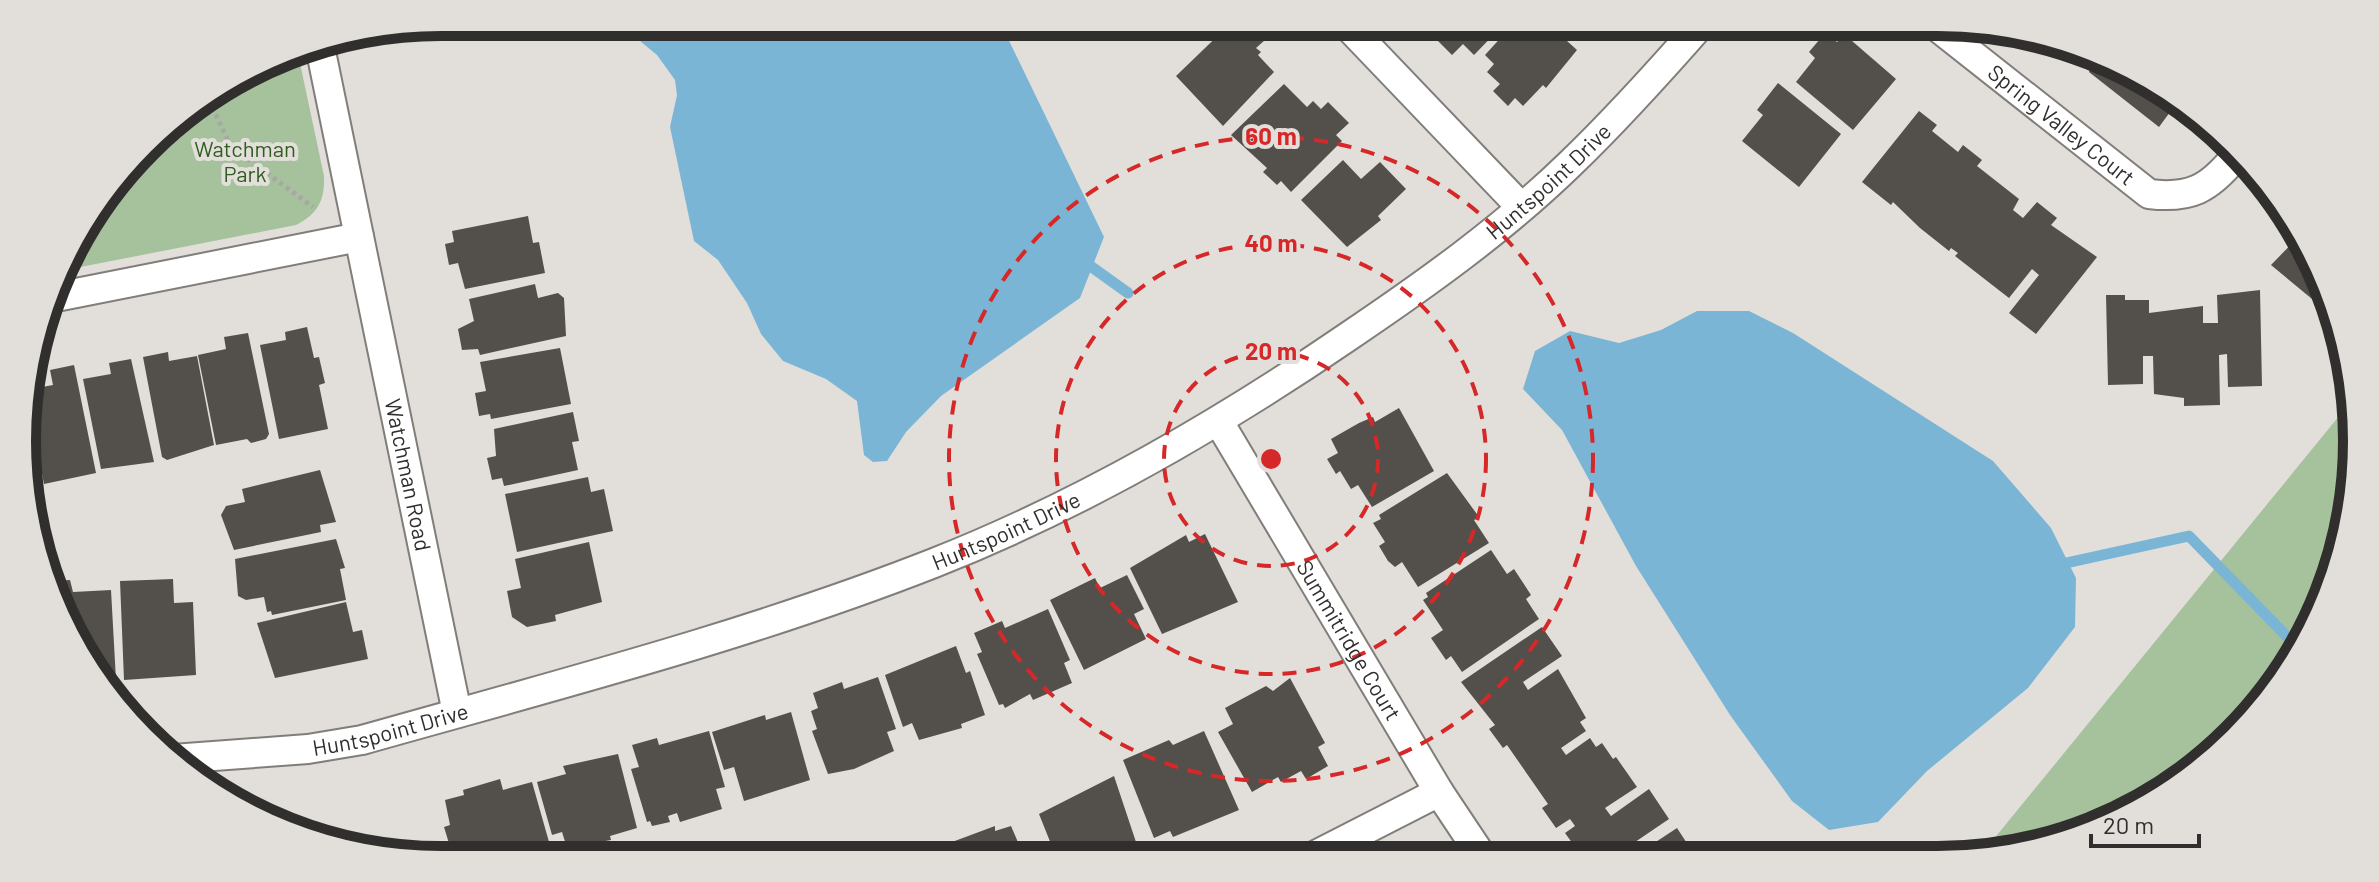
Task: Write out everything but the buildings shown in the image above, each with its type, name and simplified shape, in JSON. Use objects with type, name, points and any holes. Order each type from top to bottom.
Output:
[{"type":"street","points":[[1357,36],[1521,207]]},
{"type":"street","name":"Huntspoint Drive","points":[[189,758],[308,749],[362,740],[791,615],[938,561],[1112,481],[1219,422],[1389,309],[1521,207],[1569,165],[1690,36]]},
{"type":"street","name":"Spring Valley Court","points":[[1949,36],[2149,194],[2175,197],[2200,190],[2231,162]]},
{"type":"street","name":"Watchman Road","points":[[321,54],[457,713]]},
{"type":"street","points":[[63,296],[359,237]]},
{"type":"street","name":"Summitridge Court","points":[[1219,422],[1439,792],[1475,846]]},
{"type":"street","points":[[1333,846],[1439,792]]},
{"type":"path","points":[[212,107],[231,147],[313,207]]},
{"type":"green space","name":"Watchman Park","points":[[300,62],[324,176],[319,205],[296,225],[75,268],[90,238],[120,194],[174,137],[238,90]]},
{"type":"green space","points":[[2342,413],[2340,494],[2322,571],[2289,644],[2259,688],[2205,745],[2140,792],[2068,825],[1991,843]]},
{"type":"water","points":[[634,36],[1007,36],[1104,237],[1080,298],[941,396],[906,432],[887,461],[873,462],[864,455],[857,401],[826,379],[783,361],[761,334],[747,303],[718,260],[694,241],[670,127],[677,95],[675,80],[657,55]]},
{"type":"water","points":[[1697,311],[1749,311],[1793,333],[1993,461],[2051,528],[2076,578],[2075,627],[2028,688],[1927,771],[1878,822],[1829,830],[1792,801],[1730,715],[1636,566],[1562,430],[1523,389],[1535,351],[1570,331],[1619,343],[1661,330]]},
{"type":"waterway","points":[[1082,260],[1128,293]]},
{"type":"waterway","points":[[2057,565],[2189,536],[2291,641]]}]
